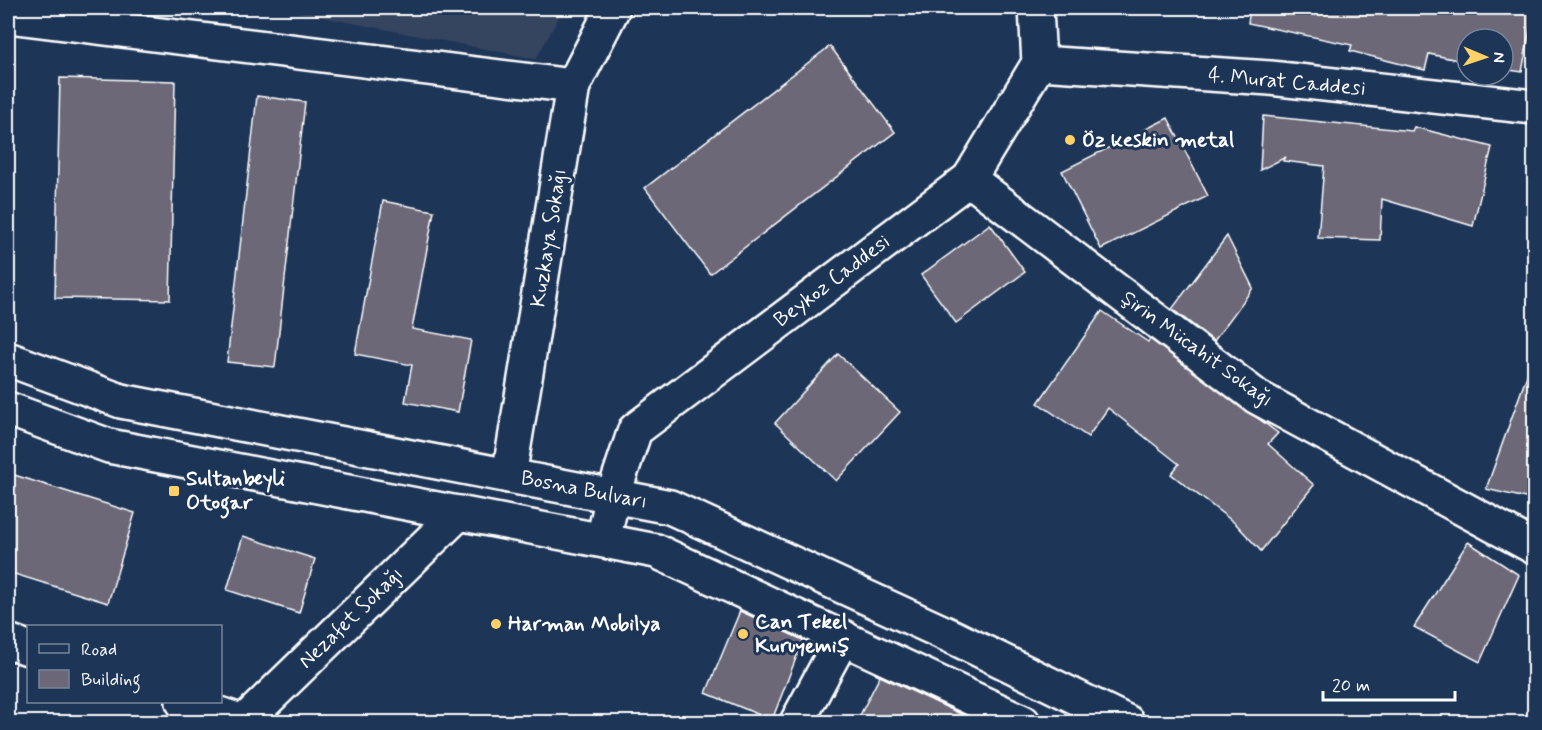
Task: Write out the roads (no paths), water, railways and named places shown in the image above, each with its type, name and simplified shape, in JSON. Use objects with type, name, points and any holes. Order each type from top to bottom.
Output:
[{"type":"street","name":"Kuzkaya Sokağı","points":[[508,476],[573,86],[613,8]]},
{"type":"street","points":[[1036,8],[1039,63]]},
{"type":"street","points":[[8,15],[573,86]]},
{"type":"street","name":"4. Murat Caddesi","points":[[1039,63],[1270,78],[1534,107]]},
{"type":"street","name":"Beykoz Caddesi","points":[[603,540],[613,496],[635,430],[969,179],[1039,63]]},
{"type":"street","name":"Şirin Mücahit Sokağı","points":[[969,179],[1257,397],[1534,547]]},
{"type":"street","name":"Bosna Bulvarı","points":[[8,359],[122,401],[670,507],[956,638],[1127,723]]},
{"type":"street","points":[[8,409],[109,446],[656,551],[1023,723]]},
{"type":"street","name":"Nezafet Sokağı","points":[[243,723],[459,513]]},
{"type":"street","points":[[797,723],[843,638]]},
{"type":"street","points":[[8,641],[27,648]]},
{"type":"street","points":[[186,703],[243,723]]},
{"type":"place","name":"Öz keskin metal","points":[[1070,140]]},
{"type":"place","name":"Sultanbeyli Otogar","points":[[174,491]]},
{"type":"place","name":"Harman Mobilya","points":[[496,624]]},
{"type":"place","name":"Can Tekel Kuruyemiş","points":[[743,634]]}]
